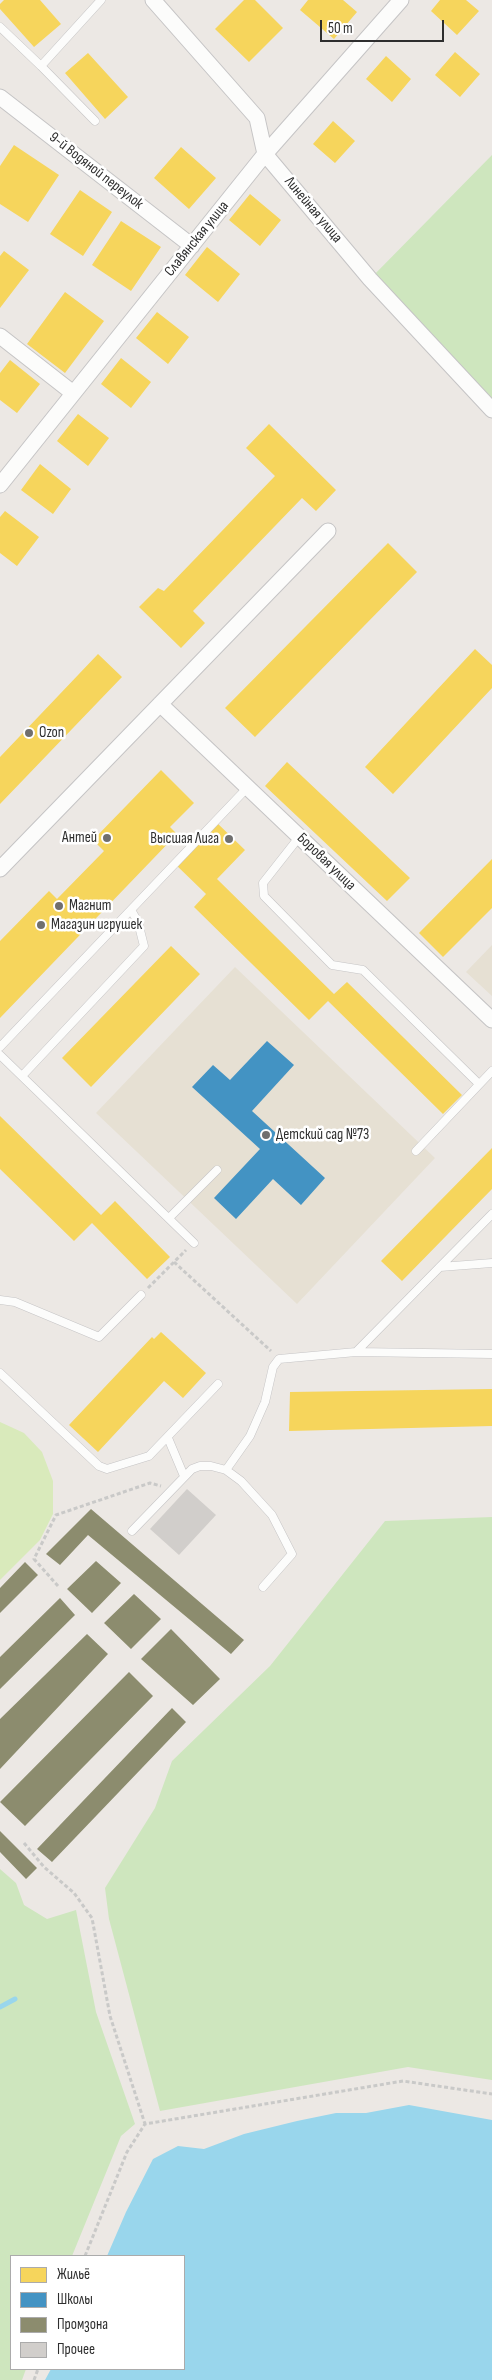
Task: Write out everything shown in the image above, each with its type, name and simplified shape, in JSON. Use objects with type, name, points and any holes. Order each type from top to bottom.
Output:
[{"type":"street","name":"Линейная улица","points":[[153,0],[257,118],[265,154],[370,279],[492,410]]},
{"type":"street","name":"Славянская улица","points":[[0,484],[265,154],[401,0]]},
{"type":"street","name":"9-й Водяной переулок","points":[[0,97],[192,246]]},
{"type":"street","points":[[0,336],[73,393]]},
{"type":"street","points":[[0,869],[328,531]]},
{"type":"street","name":"Боровая улица","points":[[160,704],[492,1020]]},
{"type":"lane","points":[[40,66],[101,0]]},
{"type":"lane","points":[[0,26],[95,121]]},
{"type":"lane","points":[[0,1047],[248,787]]},
{"type":"lane","points":[[300,836],[264,883],[264,896],[332,965],[363,970],[480,1084]]},
{"type":"lane","points":[[22,1076],[144,946],[138,922],[131,910]]},
{"type":"lane","points":[[0,1055],[194,1242]]},
{"type":"lane","points":[[416,1151],[492,1071]]},
{"type":"lane","points":[[170,1218],[217,1170]]},
{"type":"lane","points":[[356,1352],[492,1214]]},
{"type":"lane","points":[[440,1267],[492,1263]]},
{"type":"lane","points":[[0,1300],[15,1302],[99,1337],[141,1295]]},
{"type":"lane","points":[[226,1470],[250,1436],[265,1402],[273,1366],[279,1359],[356,1352],[492,1354]]},
{"type":"lane","points":[[0,1373],[103,1468],[111,1469],[149,1456],[218,1384]]},
{"type":"lane","points":[[168,1438],[184,1476]]},
{"type":"lane","points":[[132,1531],[184,1476],[200,1466],[211,1466],[226,1470],[241,1480],[272,1515],[292,1554],[263,1588]]},
{"type":"path","points":[[141,1295],[194,1242]]},
{"type":"path","points":[[174,1262],[279,1359]]},
{"type":"path","points":[[58,1586],[34,1559],[56,1515],[150,1483],[171,1490]]},
{"type":"path","points":[[24,1843],[44,1866],[74,1893],[92,1918],[110,2016],[145,2124]]},
{"type":"path","points":[[84,2255],[127,2152],[145,2124],[403,2081],[492,2094]]},
{"type":"shaded area","points":[[492,945],[492,996],[466,972]]},
{"type":"shaded area","name":"Детский сад №73","points":[[235,967],[435,1158],[297,1304],[96,1113]]},
{"type":"green space","points":[[492,155],[492,410],[370,279]]},
{"type":"green space","points":[[0,1422],[24,1433],[42,1452],[53,1481],[53,1514],[40,1540],[0,1580]]},
{"type":"green space","points":[[492,1517],[492,2080],[408,2067],[160,2111],[109,1919],[105,1888],[155,1808],[172,1761],[270,1666],[385,1521]]},
{"type":"green space","points":[[0,1869],[16,1883],[24,1905],[47,1919],[76,1910],[96,2012],[135,2124],[121,2136],[72,2255],[10,2255],[10,2370],[26,2370],[22,2380],[0,2380]]},
{"type":"water","points":[[409,2105],[492,2120],[492,2380],[45,2380],[50,2370],[185,2370],[185,2255],[107,2255],[126,2212],[153,2159],[178,2146],[204,2149],[244,2134],[297,2121],[336,2113],[366,2113]]},
{"type":"building: Жильё","points":[[4,0],[40,0],[61,24],[34,47],[0,9],[0,4]]},
{"type":"building: Жильё","points":[[244,0],[255,0],[283,28],[249,62],[215,29]]},
{"type":"building: Жильё","points":[[308,0],[343,0],[357,12],[334,39],[300,10]]},
{"type":"building: Жильё","points":[[440,0],[466,0],[479,11],[457,35],[431,11]]},
{"type":"building: Жильё","points":[[455,52],[480,74],[460,97],[435,75]]},
{"type":"building: Жильё","points":[[88,53],[128,97],[105,119],[65,73]]},
{"type":"building: Жильё","points":[[386,56],[411,79],[392,102],[366,79]]},
{"type":"building: Жильё","points":[[333,121],[355,141],[335,163],[313,144]]},
{"type":"building: Жильё","points":[[14,145],[59,175],[28,222],[0,204],[0,166]]},
{"type":"building: Жильё","points":[[181,147],[216,178],[189,209],[154,178]]},
{"type":"building: Жильё","points":[[80,190],[112,212],[83,256],[50,234]]},
{"type":"building: Жильё","points":[[250,194],[281,220],[260,246],[229,220]]},
{"type":"building: Жильё","points":[[121,221],[161,247],[131,291],[92,265]]},
{"type":"building: Жильё","points":[[207,247],[240,274],[218,302],[185,275]]},
{"type":"building: Жильё","points":[[4,251],[29,270],[0,308],[0,256]]},
{"type":"building: Жильё","points":[[65,292],[104,321],[65,373],[27,344]]},
{"type":"building: Жильё","points":[[157,312],[189,337],[168,364],[136,338]]},
{"type":"building: Жильё","points":[[121,358],[151,382],[131,408],[101,384]]},
{"type":"building: Жильё","points":[[10,360],[40,384],[17,413],[0,400],[0,373]]},
{"type":"building: Жильё","points":[[78,414],[109,438],[88,466],[57,441]]},
{"type":"building: Жильё","points":[[269,424],[336,490],[316,511],[302,498],[193,611],[205,623],[181,648],[139,607],[158,588],[164,591],[275,476],[246,448]]},
{"type":"building: Жильё","points":[[40,464],[71,489],[53,514],[21,490]]},
{"type":"building: Жильё","points":[[5,511],[39,537],[17,566],[0,553],[0,517]]},
{"type":"building: Жильё","points":[[388,543],[417,572],[255,737],[225,708]]},
{"type":"building: Жильё","points":[[475,649],[492,665],[492,688],[393,794],[365,767]]},
{"type":"building: Жильё","points":[[98,654],[122,677],[0,804],[0,757]]},
{"type":"building: Жильё","points":[[287,762],[410,878],[387,901],[265,786]]},
{"type":"building: Жильё","points":[[161,770],[194,803],[170,827],[177,834],[0,1018],[0,941],[49,891],[57,899],[104,851],[93,840]]},
{"type":"building: Жильё","points":[[214,820],[245,850],[217,879],[334,994],[347,982],[462,1095],[443,1114],[328,1001],[309,1020],[194,907],[206,894],[173,862]]},
{"type":"building: Жильё","points":[[492,859],[492,908],[443,957],[419,933]]},
{"type":"building: Жильё","points":[[171,946],[200,974],[91,1087],[62,1058]]},
{"type":"building: Жильё","points":[[0,1116],[101,1215],[115,1201],[170,1257],[147,1279],[92,1223],[74,1241],[0,1169]]},
{"type":"building: Жильё","points":[[492,1148],[492,1189],[402,1281],[381,1261]]},
{"type":"building: Жильё","points":[[161,1332],[206,1373],[183,1398],[164,1381],[98,1452],[69,1425],[152,1337],[154,1339]]},
{"type":"building: Жильё","points":[[492,1389],[492,1426],[289,1431],[290,1392]]},
{"type":"building: Школы","points":[[267,1041],[294,1065],[252,1111],[325,1178],[301,1205],[273,1179],[236,1219],[214,1198],[260,1149],[192,1087],[213,1065],[230,1080]]},
{"type":"building: Промзона","points":[[91,1509],[244,1640],[231,1654],[88,1535],[60,1565],[46,1554]]},
{"type":"building: Промзона","points":[[96,1561],[121,1583],[92,1613],[67,1589]]},
{"type":"building: Промзона","points":[[25,1562],[38,1575],[0,1613],[0,1588]]},
{"type":"building: Промзона","points":[[134,1594],[161,1619],[131,1649],[104,1623]]},
{"type":"building: Промзона","points":[[60,1598],[75,1615],[0,1689],[0,1657]]},
{"type":"building: Промзона","points":[[171,1629],[220,1679],[193,1705],[141,1659]]},
{"type":"building: Промзона","points":[[87,1634],[108,1654],[0,1769],[0,1719]]},
{"type":"building: Промзона","points":[[129,1672],[153,1696],[25,1826],[0,1802]]},
{"type":"building: Промзона","points":[[172,1708],[186,1722],[52,1862],[37,1849]]},
{"type":"building: Промзона","points":[[0,1831],[37,1868],[26,1879],[0,1852]]},
{"type":"building: Прочее","points":[[187,1489],[216,1515],[179,1555],[150,1529]]},
{"type":"waterway","points":[[0,2007],[15,1999]]},
{"type":"place","name":"Ozon","points":[[29,733]]},
{"type":"place","name":"Антей","points":[[107,838]]},
{"type":"place","name":"Высшая Лига","points":[[229,839]]},
{"type":"place","name":"Магнит","points":[[59,906]]},
{"type":"place","name":"Магазин игрушек","points":[[41,925]]},
{"type":"place","name":"Детский сад №73","points":[[266,1135]]}]
